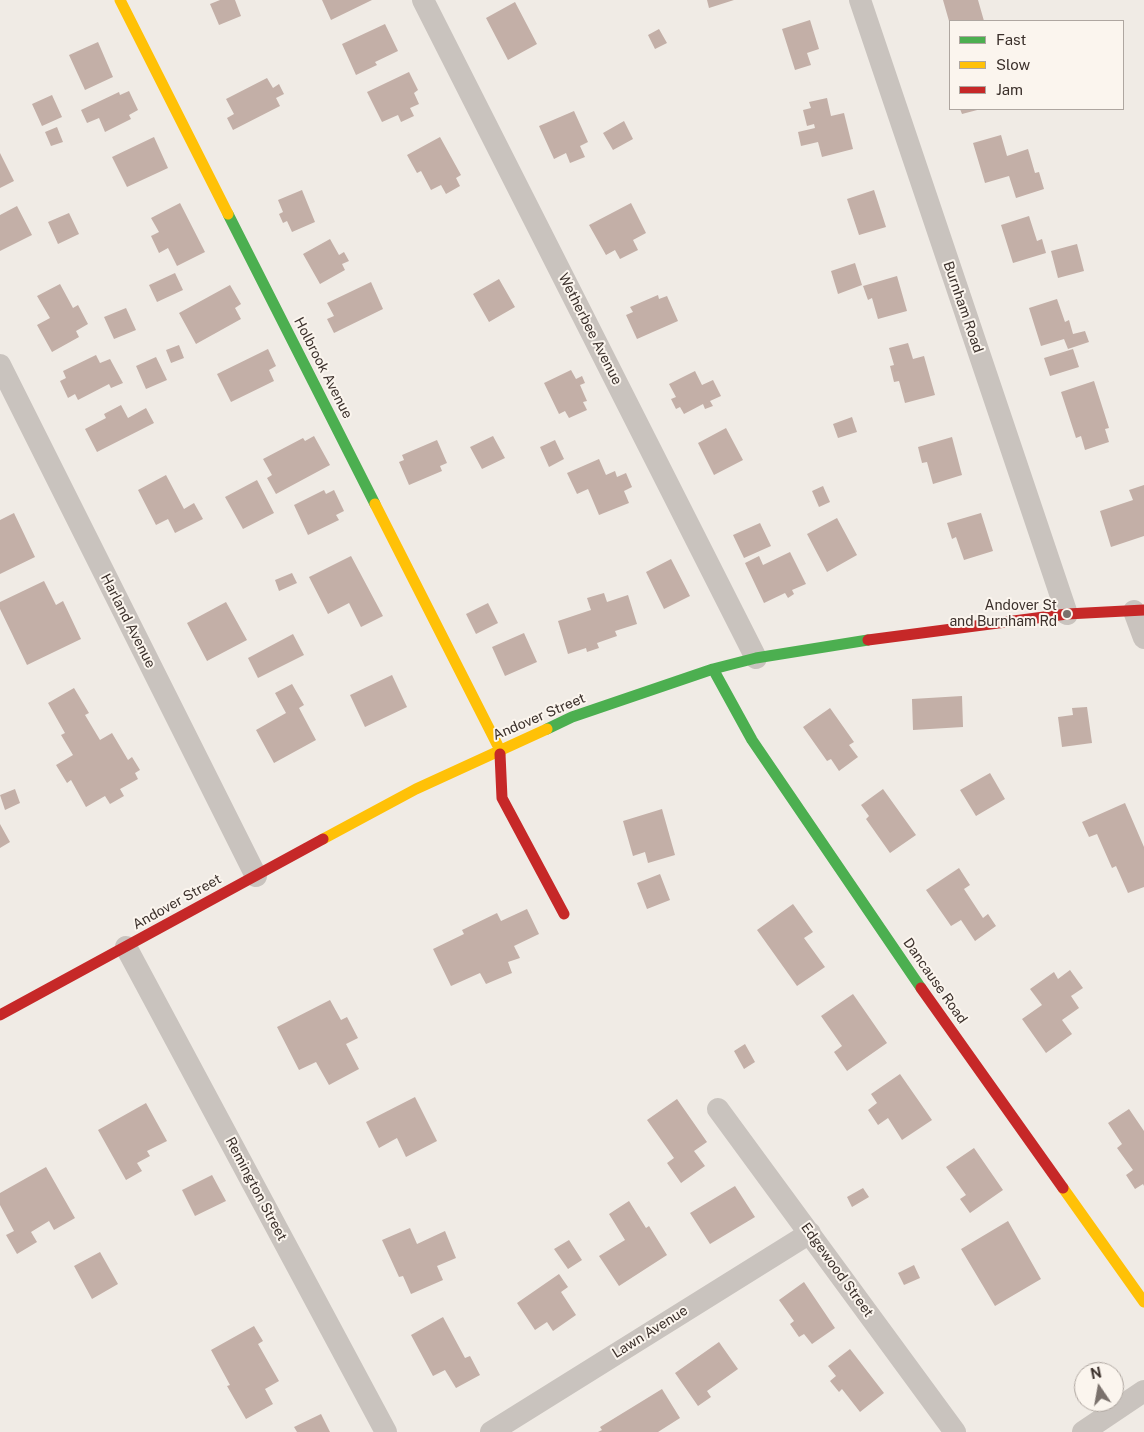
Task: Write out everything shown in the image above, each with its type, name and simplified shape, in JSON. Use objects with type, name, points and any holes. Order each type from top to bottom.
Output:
[{"type":"street","name":"Holbrook Avenue","points":[[120,0],[500,750]]},
{"type":"street","name":"Wetherbee Avenue","points":[[423,0],[756,658]]},
{"type":"street","name":"Burnham Road","points":[[860,0],[1067,614]]},
{"type":"street","name":"Harland Avenue","points":[[0,365],[256,876]]},
{"type":"street","name":"Andover Street","points":[[0,1015],[416,789],[572,717],[713,669],[756,658],[903,634],[1067,614],[1139,610]]},
{"type":"street","points":[[1139,610],[1144,638]]},
{"type":"street","name":"Dancause Road","points":[[713,669],[752,740],[892,946],[1144,1302]]},
{"type":"street","points":[[500,750],[502,798],[564,914]]},
{"type":"street","name":"Remington Street","points":[[126,947],[386,1432]]},
{"type":"street","name":"Edgewood Street","points":[[718,1109],[955,1432]]},
{"type":"street","name":"Lawn Avenue","points":[[491,1432],[810,1233]]},
{"type":"street","points":[[1084,1432],[1144,1391]]},
{"type":"building","points":[[220,0],[235,0],[241,16],[219,25],[210,4]]},
{"type":"building","points":[[322,0],[372,0],[331,20]]},
{"type":"building","points":[[707,0],[734,0],[709,8]]},
{"type":"building","points":[[943,0],[978,0],[984,20],[949,21]]},
{"type":"building","points":[[515,2],[537,44],[508,60],[486,18]]},
{"type":"building","points":[[810,20],[819,49],[807,53],[811,65],[795,70],[782,29]]},
{"type":"building","points":[[385,24],[398,51],[375,62],[377,65],[356,75],[342,44]]},
{"type":"building","points":[[659,29],[667,43],[655,49],[648,35]]},
{"type":"building","points":[[98,42],[113,77],[85,90],[69,55]]},
{"type":"building","points":[[409,72],[418,90],[414,93],[419,104],[410,108],[414,116],[401,122],[398,115],[382,122],[367,92]]},
{"type":"building","points":[[267,78],[273,88],[279,84],[284,94],[276,98],[280,106],[233,130],[227,118],[234,114],[226,99]]},
{"type":"building","points":[[129,91],[138,110],[129,115],[131,119],[105,132],[99,118],[87,123],[81,110],[119,92],[120,95]]},
{"type":"building","points":[[52,95],[62,117],[42,126],[32,104]]},
{"type":"building","points":[[827,98],[831,116],[844,113],[853,149],[822,157],[818,142],[801,146],[798,132],[815,128],[814,124],[807,126],[803,110],[811,108],[809,102]]},
{"type":"building","points":[[960,110],[977,110],[962,114]]},
{"type":"building","points":[[574,111],[588,142],[580,146],[585,157],[570,163],[566,153],[554,159],[539,126]]},
{"type":"building","points":[[624,121],[633,139],[613,150],[603,133]]},
{"type":"building","points":[[57,127],[63,142],[51,146],[45,132]]},
{"type":"building","points":[[1001,135],[1007,156],[1028,149],[1035,173],[1039,172],[1044,189],[1016,198],[1009,176],[985,183],[973,143]]},
{"type":"building","points":[[154,137],[168,168],[127,187],[112,157]]},
{"type":"building","points":[[440,137],[461,175],[456,178],[460,186],[446,194],[441,185],[431,190],[421,171],[417,173],[407,155]]},
{"type":"building","points":[[0,153],[14,181],[0,188]]},
{"type":"building","points":[[302,190],[315,222],[292,232],[287,221],[283,223],[279,214],[283,212],[278,200]]},
{"type":"building","points":[[874,190],[886,227],[859,235],[847,199]]},
{"type":"building","points":[[180,203],[205,252],[177,266],[168,248],[159,253],[151,236],[159,232],[151,218]]},
{"type":"building","points":[[631,203],[646,233],[633,240],[638,250],[620,259],[615,250],[606,255],[589,225]]},
{"type":"building","points":[[17,206],[32,235],[0,251],[0,215]]},
{"type":"building","points":[[69,213],[79,234],[58,244],[48,222]]},
{"type":"building","points":[[1029,216],[1037,241],[1042,239],[1046,253],[1013,263],[1001,225]]},
{"type":"building","points":[[330,239],[339,255],[344,252],[349,261],[342,264],[345,270],[320,284],[303,254]]},
{"type":"building","points":[[1077,244],[1084,271],[1058,278],[1051,251]]},
{"type":"building","points":[[855,263],[862,285],[838,294],[831,271]]},
{"type":"building","points":[[175,273],[183,290],[157,302],[149,285]]},
{"type":"building","points":[[897,276],[907,311],[878,319],[872,298],[868,300],[863,286]]},
{"type":"building","points":[[499,279],[515,307],[489,322],[473,294]]},
{"type":"building","points":[[371,282],[383,309],[334,333],[327,319],[334,316],[327,303]]},
{"type":"building","points":[[60,284],[73,308],[78,305],[88,324],[76,331],[79,337],[52,352],[37,325],[50,318],[37,296]]},
{"type":"building","points":[[230,285],[241,304],[235,308],[241,319],[196,344],[179,313]]},
{"type":"building","points":[[658,295],[659,299],[667,296],[678,321],[637,339],[626,315],[633,312],[630,307]]},
{"type":"building","points":[[1057,299],[1065,322],[1069,320],[1073,334],[1085,331],[1089,342],[1068,349],[1064,339],[1041,346],[1029,308]]},
{"type":"building","points":[[126,308],[136,330],[114,339],[104,317]]},
{"type":"building","points":[[908,343],[913,359],[924,356],[935,395],[905,403],[899,381],[894,382],[890,366],[894,365],[889,348]]},
{"type":"building","points":[[179,345],[184,358],[171,363],[166,350]]},
{"type":"building","points":[[268,349],[276,366],[269,370],[274,381],[231,402],[217,374]]},
{"type":"building","points":[[1073,349],[1079,367],[1050,376],[1044,358]]},
{"type":"building","points":[[96,355],[100,363],[110,359],[123,383],[111,388],[109,384],[78,400],[75,394],[68,398],[60,381],[66,378],[63,371]]},
{"type":"building","points":[[156,357],[167,380],[146,389],[136,366]]},
{"type":"building","points":[[571,370],[576,379],[582,376],[585,383],[580,385],[587,401],[583,402],[587,410],[569,418],[565,411],[559,414],[544,383]]},
{"type":"building","points":[[695,371],[702,385],[713,380],[721,396],[710,401],[713,406],[705,409],[703,404],[684,414],[680,407],[676,409],[671,399],[676,397],[669,384]]},
{"type":"building","points":[[1094,381],[1109,428],[1105,429],[1109,442],[1085,450],[1081,436],[1076,438],[1061,392]]},
{"type":"building","points":[[121,405],[128,418],[146,408],[154,423],[97,452],[85,429],[106,418],[104,414]]},
{"type":"building","points":[[852,417],[857,432],[838,438],[833,424]]},
{"type":"building","points":[[726,428],[743,460],[714,475],[698,443]]},
{"type":"building","points":[[314,436],[330,465],[276,494],[267,478],[272,475],[263,459],[303,438],[305,441]]},
{"type":"building","points":[[493,436],[505,458],[482,469],[470,447]]},
{"type":"building","points":[[952,437],[962,475],[933,484],[927,462],[922,463],[918,447]]},
{"type":"building","points":[[437,440],[447,463],[440,466],[442,471],[409,485],[399,462],[404,460],[402,455]]},
{"type":"building","points":[[555,440],[564,459],[549,467],[540,447]]},
{"type":"building","points":[[599,459],[606,475],[615,471],[617,477],[626,473],[632,487],[624,491],[629,503],[599,515],[588,489],[577,494],[567,473]]},
{"type":"building","points":[[166,475],[184,509],[194,503],[203,519],[175,533],[168,519],[156,525],[138,490]]},
{"type":"building","points":[[257,480],[274,513],[243,529],[225,497]]},
{"type":"building","points":[[1144,485],[1144,536],[1111,547],[1100,511],[1133,500],[1129,490]]},
{"type":"building","points":[[823,486],[830,502],[819,507],[812,491]]},
{"type":"building","points":[[324,490],[326,494],[334,490],[344,511],[336,515],[339,520],[308,535],[294,505]]},
{"type":"building","points":[[14,513],[35,557],[0,574],[0,520]]},
{"type":"building","points":[[981,513],[993,551],[964,560],[956,537],[952,539],[947,523]]},
{"type":"building","points":[[837,518],[857,555],[827,572],[807,534]]},
{"type":"building","points":[[760,523],[771,546],[744,558],[733,535]]},
{"type":"building","points":[[790,552],[806,584],[792,590],[794,594],[788,598],[785,593],[764,603],[745,563],[759,556],[763,565]]},
{"type":"building","points":[[351,556],[383,616],[361,627],[349,603],[328,614],[309,577]]},
{"type":"building","points":[[671,559],[690,596],[664,609],[646,572]]},
{"type":"building","points":[[292,573],[297,583],[279,591],[275,580]]},
{"type":"building","points":[[44,581],[56,605],[63,601],[81,639],[27,665],[0,609],[0,602]]},
{"type":"building","points":[[604,593],[607,602],[628,595],[637,624],[615,631],[617,636],[597,643],[599,648],[587,652],[586,648],[568,654],[558,621],[591,610],[587,598]]},
{"type":"building","points":[[226,602],[247,640],[207,661],[187,623]]},
{"type":"building","points":[[488,603],[498,623],[476,634],[466,614]]},
{"type":"building","points":[[524,633],[537,662],[505,676],[492,647]]},
{"type":"building","points":[[293,634],[304,655],[258,678],[248,658]]},
{"type":"building","points":[[392,675],[407,707],[365,727],[350,695]]},
{"type":"building","points":[[292,684],[304,705],[299,708],[316,740],[274,763],[256,730],[286,713],[275,693]]},
{"type":"building","points":[[74,688],[89,713],[85,715],[100,740],[112,733],[128,760],[132,757],[140,770],[135,773],[138,779],[120,789],[124,796],[110,804],[105,796],[86,807],[71,780],[67,783],[56,765],[73,755],[61,735],[65,733],[48,703]]},
{"type":"building","points":[[962,696],[963,727],[913,730],[912,699]]},
{"type":"building","points":[[1087,707],[1092,743],[1062,747],[1058,717],[1073,715],[1072,708]]},
{"type":"building","points":[[830,708],[854,742],[849,745],[858,757],[839,771],[831,759],[827,761],[803,727]]},
{"type":"building","points":[[990,773],[1005,799],[976,816],[960,790]]},
{"type":"building","points":[[15,789],[20,803],[5,810],[0,795]]},
{"type":"building","points":[[883,789],[916,835],[890,853],[866,819],[869,816],[861,805]]},
{"type":"building","points":[[1125,803],[1144,847],[1144,887],[1128,893],[1116,866],[1112,868],[1097,834],[1089,837],[1082,822]]},
{"type":"building","points":[[662,809],[675,855],[648,863],[645,852],[633,856],[623,821]]},
{"type":"building","points":[[0,824],[10,842],[0,848]]},
{"type":"building","points":[[959,868],[970,885],[964,889],[983,918],[988,914],[996,926],[975,941],[961,920],[951,926],[926,890]]},
{"type":"building","points":[[660,874],[670,900],[647,909],[637,883]]},
{"type":"building","points":[[793,904],[813,932],[804,938],[825,967],[797,986],[757,930]]},
{"type":"building","points":[[527,909],[539,934],[514,946],[520,958],[508,962],[512,973],[486,984],[480,973],[451,986],[433,949],[464,934],[462,930],[497,913],[501,921]]},
{"type":"building","points":[[1070,970],[1083,988],[1071,996],[1079,1008],[1062,1020],[1072,1034],[1046,1053],[1022,1019],[1042,1005],[1030,989],[1054,972],[1058,979]]},
{"type":"building","points":[[853,994],[887,1043],[847,1071],[834,1052],[842,1046],[821,1016]]},
{"type":"building","points":[[330,1000],[341,1020],[347,1017],[358,1038],[346,1044],[359,1069],[329,1085],[316,1062],[299,1070],[277,1027]]},
{"type":"building","points":[[745,1044],[755,1062],[744,1069],[734,1051]]},
{"type":"building","points":[[900,1074],[932,1120],[902,1140],[888,1118],[878,1125],[868,1110],[877,1103],[871,1094]]},
{"type":"building","points":[[415,1097],[437,1141],[406,1157],[397,1138],[379,1148],[366,1122]]},
{"type":"building","points":[[677,1099],[707,1142],[694,1151],[705,1166],[681,1183],[667,1163],[674,1158],[647,1120]]},
{"type":"building","points":[[146,1103],[167,1141],[147,1151],[150,1156],[137,1163],[142,1171],[126,1180],[98,1130]]},
{"type":"building","points":[[1129,1109],[1144,1131],[1144,1186],[1143,1184],[1135,1189],[1126,1175],[1133,1170],[1117,1148],[1122,1144],[1108,1123]]},
{"type":"building","points":[[974,1148],[1003,1190],[970,1213],[960,1199],[966,1195],[946,1167]]},
{"type":"building","points":[[46,1167],[75,1218],[54,1230],[49,1221],[31,1232],[37,1242],[17,1254],[6,1235],[14,1231],[0,1205],[0,1193]]},
{"type":"building","points":[[212,1175],[226,1201],[195,1216],[182,1190]]},
{"type":"building","points":[[735,1186],[755,1217],[710,1244],[690,1213]]},
{"type":"building","points":[[863,1188],[869,1197],[852,1207],[847,1197]]},
{"type":"building","points":[[629,1201],[646,1228],[649,1226],[667,1255],[619,1286],[599,1256],[625,1240],[609,1214]]},
{"type":"building","points":[[1008,1221],[1041,1279],[995,1306],[961,1249]]},
{"type":"building","points":[[410,1228],[417,1244],[445,1231],[456,1258],[437,1266],[443,1280],[411,1294],[403,1276],[399,1277],[382,1240]]},
{"type":"building","points":[[569,1240],[582,1260],[568,1269],[554,1249]]},
{"type":"building","points":[[100,1252],[118,1284],[92,1299],[74,1266]]},
{"type":"building","points":[[914,1265],[920,1278],[904,1285],[898,1273]]},
{"type":"building","points":[[559,1274],[568,1287],[561,1292],[576,1315],[553,1331],[547,1322],[535,1330],[517,1303]]},
{"type":"building","points":[[804,1282],[835,1328],[812,1344],[804,1334],[799,1337],[790,1324],[794,1321],[779,1300]]},
{"type":"building","points":[[443,1317],[465,1358],[470,1356],[480,1375],[456,1388],[445,1370],[433,1376],[411,1335]]},
{"type":"building","points":[[254,1326],[263,1341],[258,1344],[279,1381],[265,1389],[273,1404],[246,1419],[227,1386],[230,1385],[211,1350]]},
{"type":"building","points":[[719,1342],[738,1369],[707,1391],[711,1397],[698,1406],[675,1373]]},
{"type":"building","points":[[850,1349],[884,1393],[860,1412],[842,1389],[839,1392],[830,1381],[836,1376],[828,1366]]},
{"type":"building","points":[[662,1389],[680,1418],[658,1432],[598,1432],[602,1430],[600,1427]]},
{"type":"building","points":[[321,1414],[330,1432],[297,1432],[294,1427]]},
{"type":"traffic: fast","points":[[228,214],[375,504]]},
{"type":"traffic: fast","points":[[547,729],[572,717],[713,669],[756,658],[868,640]]},
{"type":"traffic: fast","points":[[713,669],[752,740],[921,988]]},
{"type":"traffic: slow","points":[[120,0],[228,214]]},
{"type":"traffic: slow","points":[[375,504],[500,750],[500,754]]},
{"type":"traffic: slow","points":[[323,839],[416,789],[547,729]]},
{"type":"traffic: slow","points":[[1063,1188],[1144,1302]]},
{"type":"traffic: jam","points":[[868,640],[1067,614],[1144,610]]},
{"type":"traffic: jam","points":[[500,754],[502,798],[564,914]]},
{"type":"traffic: jam","points":[[0,1015],[323,839]]},
{"type":"traffic: jam","points":[[921,988],[1063,1188]]},
{"type":"place","name":"Andover St and Burnham Rd","points":[[1067,614]]}]
